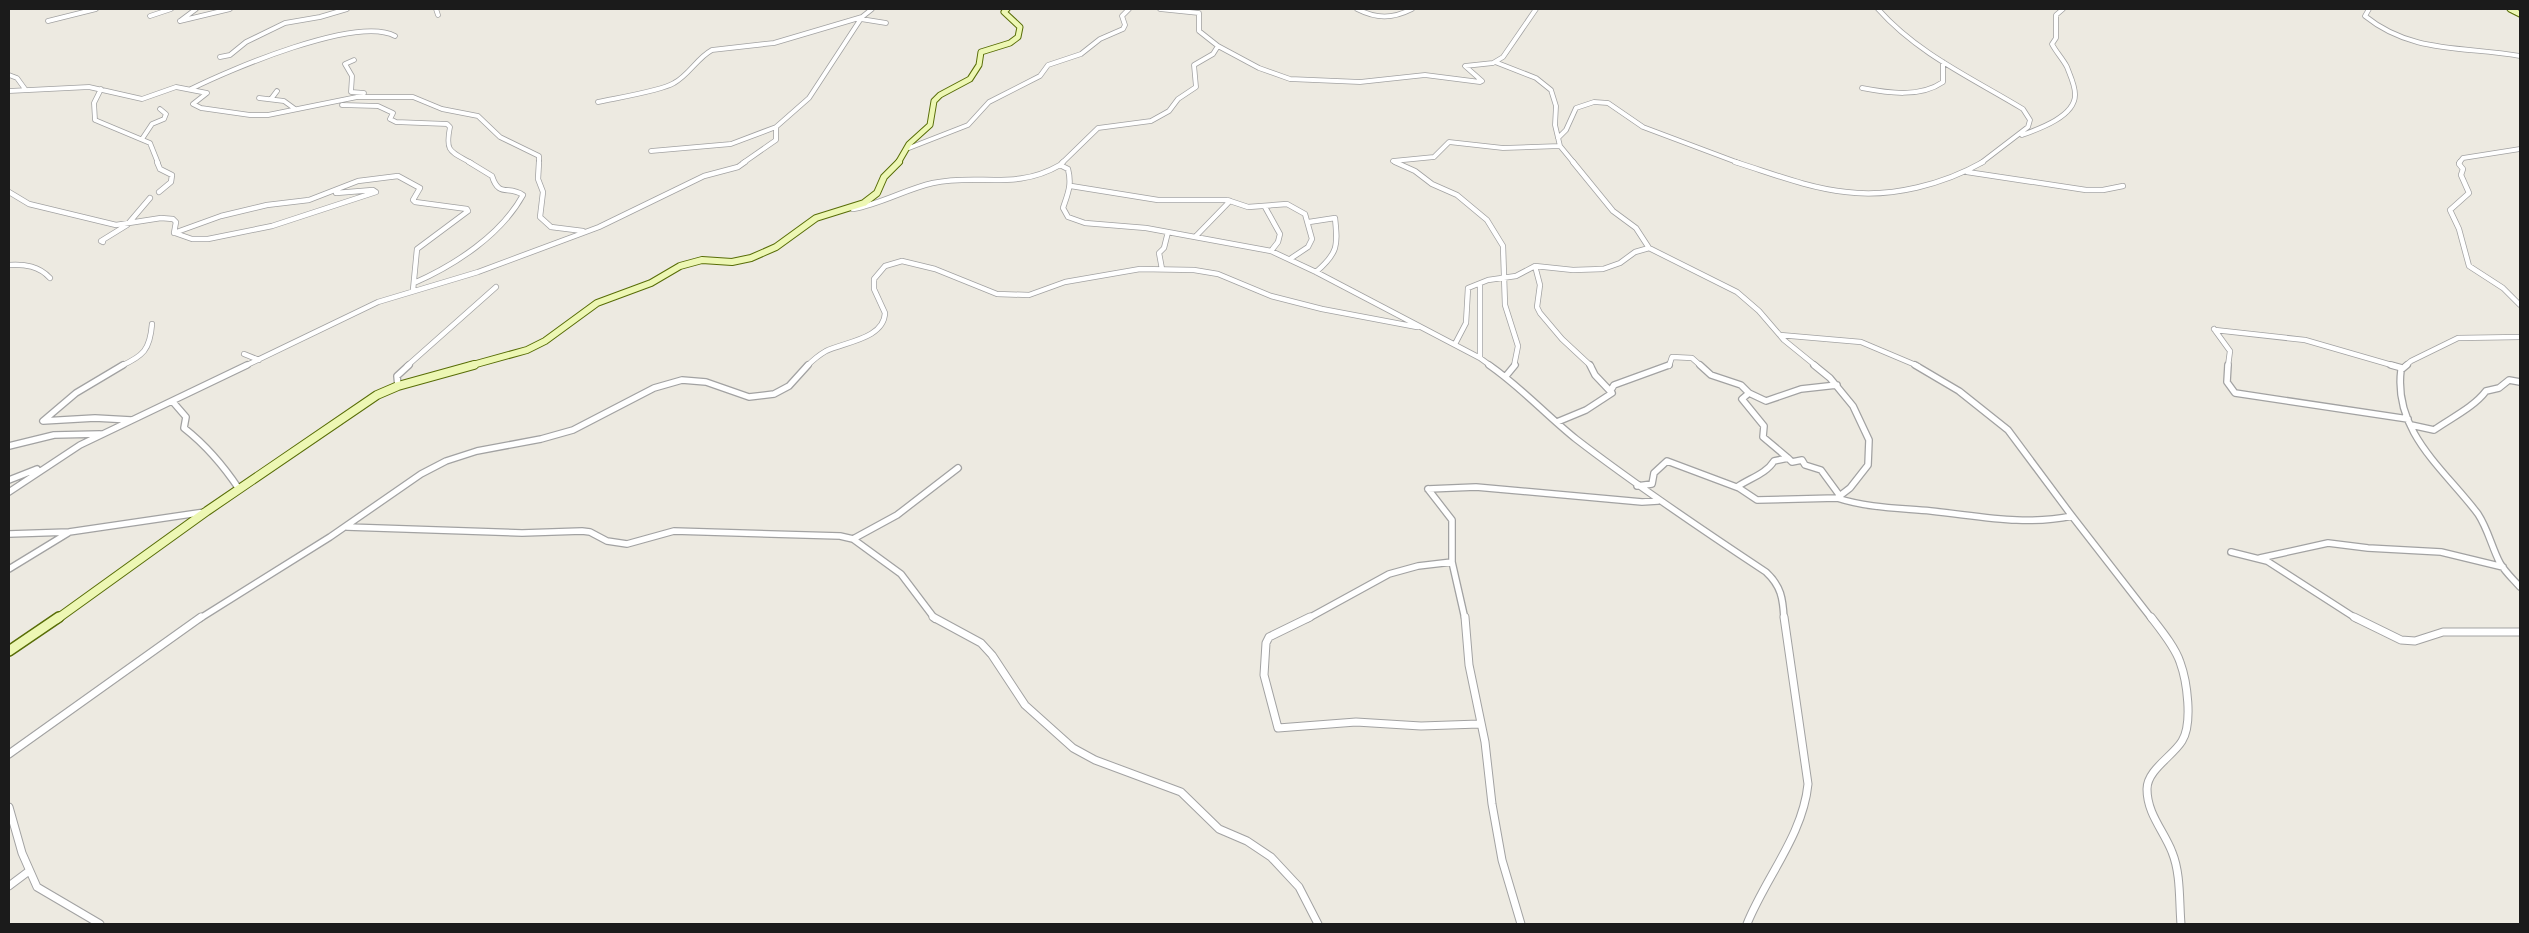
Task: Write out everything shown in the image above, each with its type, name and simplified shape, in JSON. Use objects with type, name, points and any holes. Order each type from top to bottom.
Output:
[{"type":"main road","points":[[9,651],[46,628],[207,511],[365,401],[398,386],[527,350],[545,341],[597,303],[643,286],[680,266],[695,261],[741,261],[762,254],[792,237],[816,218],[864,203],[877,193],[884,177],[902,160],[914,139],[930,125],[934,101],[940,95],[966,83],[970,79],[979,65],[981,52],[1010,43],[1018,37],[1020,27],[1006,16],[1004,12],[1007,9]]},
{"type":"main road","points":[[2510,9],[2520,14]]},
{"type":"street","points":[[48,22],[96,9]]},
{"type":"street","points":[[150,16],[171,9]]},
{"type":"street","points":[[196,9],[180,21],[230,9]]},
{"type":"street","points":[[220,57],[230,55],[246,42],[285,23],[320,17],[347,9]]},
{"type":"street","points":[[436,9],[438,15]]},
{"type":"street","points":[[651,151],[731,144],[776,127],[809,98],[862,18],[872,9]]},
{"type":"street","points":[[909,148],[925,140],[965,127],[989,102],[1040,76],[1048,65],[1081,54],[1100,40],[1123,29],[1126,25],[1122,16],[1129,9]]},
{"type":"street","points":[[1160,9],[1163,11],[1185,10],[1199,13],[1199,31],[1218,46],[1259,68],[1290,79],[1360,82],[1425,75],[1480,82],[1482,81],[1465,66],[1495,62],[1536,78],[1551,90],[1556,106],[1555,125],[1560,146],[1613,212],[1636,228],[1650,248],[1737,292],[1752,304],[1780,336],[1837,385],[1853,406],[1868,440],[1868,465],[1850,488],[1838,497]]},
{"type":"street","points":[[1357,9],[1376,17],[1387,19],[1412,9]]},
{"type":"street","points":[[1495,62],[1509,50],[1526,27],[1536,9]]},
{"type":"street","points":[[1558,138],[1566,130],[1576,108],[1586,103],[1598,102],[1612,105],[1642,126],[1700,150],[1832,190],[1869,193],[1924,186],[1967,172],[1990,159],[2020,136],[2030,125],[2026,111],[1943,62],[1904,35],[1878,9]]},
{"type":"street","points":[[2020,136],[2044,127],[2070,108],[2073,102],[2075,95],[2069,73],[2052,44],[2056,38],[2056,16],[2063,9]]},
{"type":"street","points":[[2369,9],[2365,14],[2371,21],[2396,35],[2422,45],[2436,48],[2485,49],[2520,56]]},
{"type":"street","points":[[598,102],[673,84],[686,74],[704,54],[712,50],[724,47],[774,43],[862,18],[886,23]]},
{"type":"street","points":[[190,89],[208,80],[273,56],[324,41],[375,31],[385,31],[395,36]]},
{"type":"street","points":[[846,210],[880,203],[938,182],[975,178],[1018,182],[1041,176],[1060,165],[1098,128],[1109,125],[1144,123],[1169,111],[1178,100],[1196,87],[1193,71],[1194,65],[1213,54],[1218,46]]},
{"type":"street","points":[[354,60],[345,64],[352,76],[351,92],[413,97],[423,96]]},
{"type":"street","points":[[1862,88],[1886,92],[1907,92],[1933,88],[1943,82],[1943,62]]},
{"type":"street","points":[[9,74],[17,78],[25,89]]},
{"type":"street","points":[[9,91],[78,87],[101,89],[120,95],[142,98],[176,87],[207,93],[193,103],[201,108],[260,115],[357,97],[398,96]]},
{"type":"street","points":[[101,89],[94,99],[93,116],[95,120],[150,143],[160,169],[172,175],[171,182],[159,192]]},
{"type":"street","points":[[270,99],[277,91]]},
{"type":"street","points":[[413,97],[442,109],[478,116],[500,137],[521,149],[539,156],[538,180],[542,184],[544,192],[540,217],[552,227],[567,231],[586,231]]},
{"type":"street","points":[[259,98],[284,101],[295,109]]},
{"type":"street","points":[[342,105],[363,104],[389,109],[393,113],[390,120],[400,123],[447,124],[450,128],[447,143],[450,151],[492,176],[496,187],[517,191],[523,195],[518,208],[508,215],[495,233],[464,256],[425,279],[414,282]]},
{"type":"street","points":[[142,139],[152,124],[164,119],[166,114],[160,109]]},
{"type":"street","points":[[9,480],[38,469],[100,434],[134,421],[378,302],[478,272],[606,224],[642,204],[666,196],[704,176],[738,167],[748,162],[776,140],[776,127]]},
{"type":"street","points":[[1506,376],[1515,365],[1518,346],[1506,310],[1503,246],[1483,216],[1464,203],[1454,192],[1432,184],[1415,172],[1393,161],[1397,159],[1435,156],[1447,142],[1503,148],[1560,146]]},
{"type":"street","points":[[2520,149],[2463,158],[2459,164],[2463,169],[2461,175],[2469,193],[2450,210],[2459,229],[2469,266],[2503,288],[2520,305]]},
{"type":"street","points":[[1060,165],[1068,169],[1071,186],[1071,192],[1063,208],[1064,213],[1074,220],[1099,225],[1196,236],[1271,251],[1316,272],[1417,327],[1455,344],[1480,358],[1506,376],[1557,422],[1638,486],[1766,572],[1777,582],[1783,596],[1785,627],[1792,663],[1794,697],[1808,784],[1806,803],[1786,850],[1758,896],[1747,924]]},
{"type":"street","points":[[1967,172],[2086,190],[2103,190],[2123,186]]},
{"type":"street","points":[[174,233],[234,213],[267,205],[300,202],[331,193],[358,181],[402,176],[420,188],[413,200],[415,202],[467,209],[467,214],[421,244],[417,249],[413,290]]},
{"type":"street","points":[[1071,186],[1158,200],[1230,201],[1248,207],[1286,204],[1303,211],[1309,222],[1312,242],[1290,259]]},
{"type":"street","points":[[174,233],[192,239],[208,240],[272,226],[376,192],[374,190],[331,193]]},
{"type":"street","points":[[9,192],[29,204],[45,209],[116,225],[169,218],[176,222],[174,233]]},
{"type":"street","points":[[103,242],[101,241],[127,225],[150,198]]},
{"type":"street","points":[[1196,236],[1209,225],[1219,210],[1230,201]]},
{"type":"street","points":[[1265,207],[1281,234],[1276,246],[1271,251]]},
{"type":"street","points":[[1309,222],[1335,218],[1338,246],[1332,258],[1316,272]]},
{"type":"street","points":[[1162,269],[1159,253],[1164,248],[1168,232]]},
{"type":"street","points":[[1455,344],[1466,323],[1467,290],[1480,284],[1516,276],[1534,266],[1596,270],[1618,264],[1635,252],[1650,248]]},
{"type":"street","points":[[9,754],[218,605],[347,527],[423,474],[444,462],[472,452],[541,440],[575,429],[670,383],[691,379],[733,394],[753,398],[784,389],[824,352],[862,338],[882,323],[884,307],[873,285],[874,276],[890,262],[907,261],[998,294],[1009,296],[1029,295],[1065,282],[1124,271],[1162,269],[1218,274],[1271,296],[1364,318],[1417,327]]},
{"type":"street","points":[[9,265],[31,266],[45,271],[50,278]]},
{"type":"street","points":[[1534,266],[1540,285],[1537,307],[1540,313],[1562,339],[1589,362],[1595,375],[1611,390]]},
{"type":"street","points":[[1480,284],[1480,358]]},
{"type":"street","points":[[398,386],[397,376],[496,287]]},
{"type":"street","points":[[134,421],[95,418],[43,421],[76,393],[110,371],[140,357],[151,340],[152,324]]},
{"type":"street","points":[[2402,368],[2304,340],[2215,329],[2230,351],[2226,374],[2235,393],[2306,402],[2410,422],[2434,430],[2466,406],[2477,403],[2486,391],[2499,388],[2509,380],[2520,382]]},
{"type":"street","points":[[1780,336],[1861,342],[1893,354],[1957,389],[2008,430],[2038,472],[2068,507],[2072,516],[2156,624],[2180,661],[2188,700],[2187,726],[2183,740],[2154,773],[2147,788],[2152,816],[2172,851],[2177,866],[2181,924]]},
{"type":"street","points":[[2520,337],[2458,338],[2411,361],[2402,368],[2398,377],[2410,422],[2424,452],[2479,516],[2503,568],[2520,587]]},
{"type":"street","points":[[244,354],[259,360]]},
{"type":"street","points":[[1557,422],[1565,421],[1576,412],[1602,402],[1610,396],[1614,385],[1627,382],[1651,370],[1669,366],[1672,357],[1677,356],[1692,358],[1711,375],[1741,385],[1749,393],[1766,400],[1785,392],[1812,386],[1837,385]]},
{"type":"street","points":[[1749,393],[1742,399],[1764,426],[1763,438],[1792,462],[1802,460],[1805,465],[1815,466],[1829,477],[1838,497]]},
{"type":"street","points":[[173,402],[186,417],[184,428],[204,443],[222,462],[239,490]]},
{"type":"street","points":[[9,446],[51,435],[85,432],[100,434]]},
{"type":"street","points":[[9,492],[63,455]]},
{"type":"street","points":[[1736,487],[1751,477],[1768,471],[1774,461],[1788,458]]},
{"type":"street","points":[[1638,486],[1652,484],[1654,473],[1667,461],[1736,487],[1757,500],[1763,501],[1838,497],[1888,510],[1957,514],[2002,522],[2030,522],[2072,516]]},
{"type":"street","points":[[853,539],[897,515],[958,468]]},
{"type":"street","points":[[1521,924],[1502,860],[1492,804],[1485,742],[1479,724],[1469,665],[1464,610],[1452,562],[1452,520],[1428,489],[1476,487],[1642,502],[1658,501]]},
{"type":"street","points":[[9,534],[70,532],[207,511]]},
{"type":"street","points":[[347,527],[512,533],[582,531],[590,532],[607,541],[627,544],[674,531],[840,536],[853,539],[900,574],[920,595],[937,621],[958,629],[981,643],[992,654],[1025,705],[1073,748],[1095,760],[1180,792],[1220,830],[1245,840],[1268,855],[1297,882],[1318,924]]},
{"type":"street","points":[[9,569],[70,532]]},
{"type":"street","points":[[2260,558],[2314,545],[2332,544],[2441,552],[2503,568]]},
{"type":"street","points":[[2231,552],[2260,558],[2353,617],[2401,640],[2415,641],[2443,632],[2520,632]]},
{"type":"street","points":[[1452,562],[1418,566],[1388,574],[1294,626],[1269,637],[1266,643],[1268,651],[1264,675],[1278,728],[1356,722],[1421,726],[1479,724]]},
{"type":"street","points":[[9,807],[29,871],[37,887],[100,924]]},
{"type":"street","points":[[9,886],[29,871]]}]
